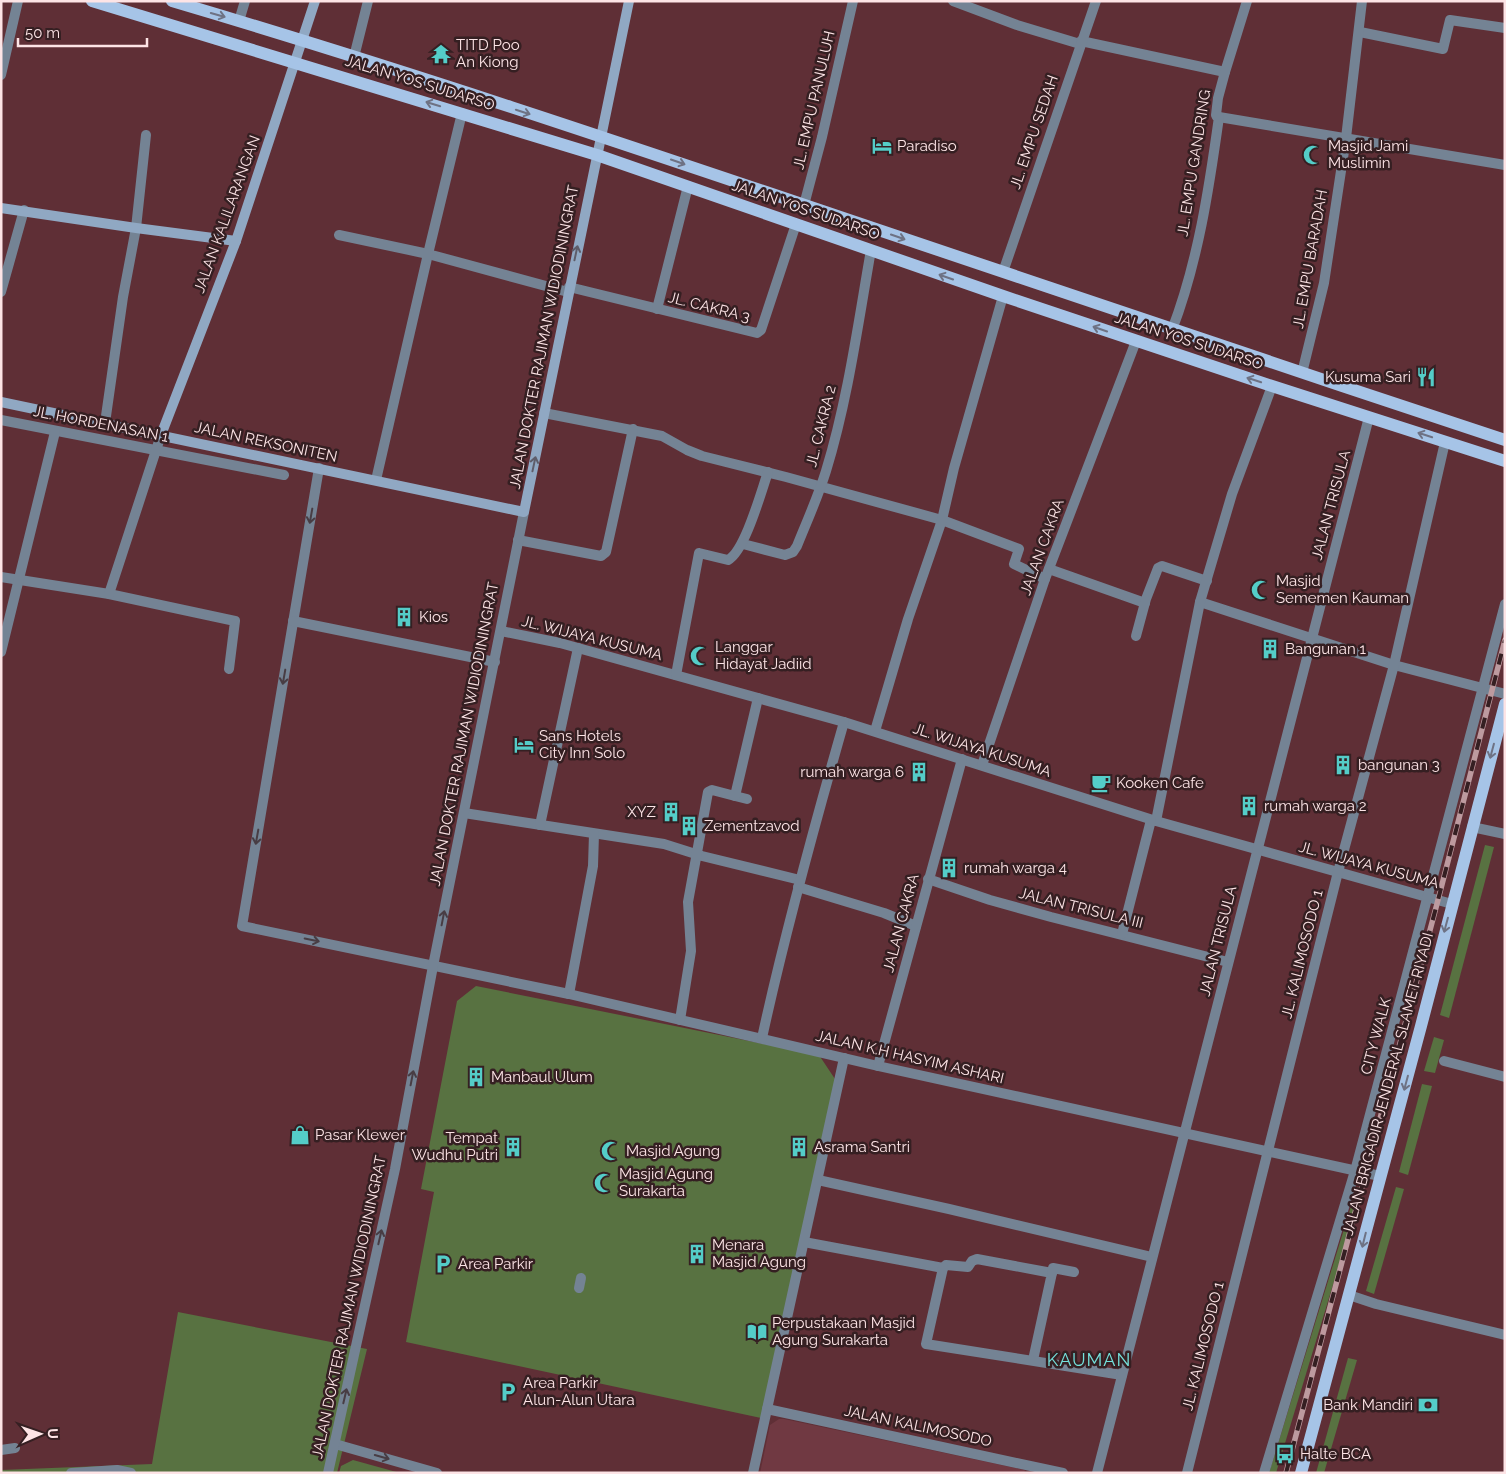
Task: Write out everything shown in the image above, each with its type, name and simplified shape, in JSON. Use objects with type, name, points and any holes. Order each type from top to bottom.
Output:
[{"type":"main road","name":"JALAN YOS SUDARSO","points":[[92,1],[597,155],[1136,341],[1505,461]]},
{"type":"main road","name":"JALAN YOS SUDARSO","points":[[172,1],[600,136],[1172,330],[1505,440]]},
{"type":"main road","points":[[1003,296],[1006,273]]},
{"type":"main road","name":"JALAN BRIGADIR JENDERAL SLAMET RIYADI","points":[[1301,1473],[1416,1046],[1505,704]]},
{"type":"street","points":[[1,75],[18,1]]},
{"type":"street","points":[[238,21],[245,1]]},
{"type":"street","name":"JALAN KALILARANGAN","points":[[161,435],[236,240],[315,1]]},
{"type":"street","points":[[354,57],[368,1]]},
{"type":"street","name":"JALAN DOKTER RAJIMAN WIDIODININGRAT","points":[[328,1473],[395,1169],[433,966],[518,540],[629,1]]},
{"type":"street","points":[[953,1],[1017,25],[1080,42],[1225,72]]},
{"type":"street","name":"JL. EMPU SEDAH","points":[[1006,273],[1080,42],[1096,1]]},
{"type":"street","name":"JL. EMPU GANDRING","points":[[1172,330],[1186,290],[1198,242],[1211,175],[1219,117],[1216,115],[1217,105],[1247,1]]},
{"type":"street","name":"JL. EMPU BARADAH","points":[[1302,373],[1324,284],[1346,138],[1353,70],[1360,32],[1362,1]]},
{"type":"street","name":"JL. EMPU PANULUH","points":[[804,205],[822,137],[851,2]]},
{"type":"street","points":[[1360,32],[1444,49],[1450,20],[1505,28]]},
{"type":"street","points":[[376,480],[462,113]]},
{"type":"street","points":[[1219,117],[1505,165]]},
{"type":"street","points":[[105,423],[123,297],[136,228],[146,135]]},
{"type":"street","points":[[657,309],[688,186]]},
{"type":"street","points":[[1,208],[136,228],[236,240]]},
{"type":"street","points":[[1,292],[24,210]]},
{"type":"street","name":"JL. CAKRA 3","points":[[339,235],[428,254],[569,290],[757,333],[761,330],[796,224]]},
{"type":"street","name":"JL. CAKRA 2","points":[[742,544],[782,554],[794,552],[821,487],[838,428],[871,250]]},
{"type":"street","points":[[875,731],[908,619],[942,520],[959,449],[1003,296]]},
{"type":"street","name":"JALAN CAKRA","points":[[982,765],[1047,574],[1136,341]]},
{"type":"street","points":[[1122,934],[1153,821],[1200,602],[1232,494],[1272,386]]},
{"type":"street","name":"JALAN REKSONITEN","points":[[1,402],[524,512]]},
{"type":"street","points":[[544,413],[662,436],[702,456],[768,472],[942,520],[1019,548],[1014,564],[1145,603]]},
{"type":"street","name":"JALAN TRISULA","points":[[1097,1473],[1369,417]]},
{"type":"street","name":"JL. HORDENASAN 1","points":[[1,420],[55,432],[284,474]]},
{"type":"street","points":[[518,540],[601,556],[604,555],[633,429]]},
{"type":"street","points":[[1,652],[55,432]]},
{"type":"street","points":[[109,594],[161,435]]},
{"type":"street","name":"JL. KALIMOSODO 1","points":[[1187,1473],[1338,872],[1394,665],[1445,442]]},
{"type":"street","points":[[319,468],[293,621],[494,662]]},
{"type":"street","points":[[676,675],[700,553],[730,559],[742,544],[768,472]]},
{"type":"street","points":[[1136,636],[1145,603],[1158,568],[1162,566],[1206,581]]},
{"type":"street","points":[[1,578],[109,594],[235,621],[229,669]]},
{"type":"street","points":[[1200,602],[1394,665],[1505,694]]},
{"type":"street","name":"CITY WALK","points":[[1264,1473],[1356,1171],[1505,604]]},
{"type":"street","name":"JALAN K.H HASYIM ASHARI","points":[[293,621],[242,926],[569,994],[878,1066],[1380,1176]]},
{"type":"street","name":"JL. WIJAYA KUSUMA","points":[[501,631],[578,648],[844,722],[1153,821],[1452,904]]},
{"type":"street","points":[[540,825],[578,648]]},
{"type":"street","points":[[735,796],[758,698]]},
{"type":"street","points":[[762,1038],[779,959],[844,722]]},
{"type":"street","name":"JALAN CAKRA","points":[[878,1066],[962,759]]},
{"type":"street","points":[[680,1020],[691,951],[688,902],[708,791],[712,790],[748,799]]},
{"type":"street","points":[[464,813],[664,844],[799,884],[916,926]]},
{"type":"street","points":[[1472,826],[1505,834]]},
{"type":"street","points":[[569,994],[593,866],[594,834]]},
{"type":"street","name":"JALAN TRISULA III","points":[[928,879],[990,900],[1051,917],[1228,962]]},
{"type":"street","points":[[753,1473],[844,1058]]},
{"type":"street","points":[[1444,1061],[1505,1077]]},
{"type":"street","points":[[818,1180],[949,1208],[1152,1257]]},
{"type":"street","points":[[804,1242],[943,1268],[946,1265],[968,1267],[972,1261],[977,1259],[1052,1273]]},
{"type":"street","points":[[943,1268],[926,1344],[1122,1375]]},
{"type":"street","points":[[1032,1360],[1053,1268],[1074,1272]]},
{"type":"street","points":[[1349,1295],[1376,1304],[1505,1335]]},
{"type":"street","name":"JALAN KALIMOSODO","points":[[767,1409],[1063,1473]]},
{"type":"street","points":[[335,1444],[438,1473]]},
{"type":"street","points":[[1,1450],[15,1448]]},
{"type":"street","points":[[71,1473],[117,1470],[131,1473]]},
{"type":"shaded area","points":[[779,1419],[1025,1470],[1024,1473],[760,1473],[770,1425]]},
{"type":"green space","points":[[1485,845],[1494,847],[1449,1018],[1440,1015]]},
{"type":"green space","points":[[476,986],[819,1055],[837,1082],[761,1418],[406,1342],[434,1192],[421,1189],[457,1001]]},
{"type":"green space","points":[[1434,1037],[1444,1040],[1435,1073],[1424,1071]]},
{"type":"green space","points":[[1422,1084],[1432,1086],[1408,1175],[1399,1172]]},
{"type":"green space","points":[[1357,1187],[1362,1189],[1276,1473],[1269,1473]]},
{"type":"green space","points":[[1396,1187],[1404,1189],[1374,1294],[1366,1291]]},
{"type":"green space","points":[[178,1312],[367,1349],[337,1473],[1,1473],[1,1470],[152,1464]]},
{"type":"green space","points":[[1348,1358],[1357,1360],[1324,1473],[1316,1473]]},
{"type":"green space","points":[[353,1460],[400,1473],[339,1473],[341,1466]]},
{"type":"railway","points":[[1286,1473],[1505,640]]},
{"type":"place","name":"TITD Poo An Kiong","points":[[441,54]]},
{"type":"place","name":"Paradiso","points":[[882,146]]},
{"type":"place","name":"Masjid Jami Muslimin","points":[[1313,155]]},
{"type":"place","name":"Kusuma Sari","points":[[1426,377]]},
{"type":"place","name":"Masjid Sememen Kauman","points":[[1261,590]]},
{"type":"place","name":"Kios","points":[[404,617]]},
{"type":"place","name":"Bangunan 1","points":[[1270,649]]},
{"type":"place","name":"Langgar Hidayat Jadiid","points":[[700,656]]},
{"type":"place","name":"Sans Hotels City Inn Solo","points":[[524,745]]},
{"type":"place","name":"bangunan 3","points":[[1343,765]]},
{"type":"place","name":"rumah warga 6","points":[[919,772]]},
{"type":"place","name":"Kooken Cafe","points":[[1101,783]]},
{"type":"place","name":"rumah warga 2","points":[[1249,806]]},
{"type":"place","name":"XYZ","points":[[671,812]]},
{"type":"place","name":"Zementzavod","points":[[689,826]]},
{"type":"place","name":"rumah warga 4","points":[[949,868]]},
{"type":"place","name":"Manbaul Ulum","points":[[476,1077]]},
{"type":"place","name":"Pasar Klewer","points":[[300,1135]]},
{"type":"place","name":"Tempat Wudhu Putri","points":[[513,1147]]},
{"type":"place","name":"Asrama Santri","points":[[799,1147]]},
{"type":"place","name":"Masjid Agung","points":[[611,1151]]},
{"type":"place","name":"Masjid Agung Surakarta","points":[[604,1183]]},
{"type":"place","name":"Menara Masjid Agung","points":[[697,1254]]},
{"type":"place","name":"Area Parkir","points":[[443,1264]]},
{"type":"place","name":"Perpustakaan Masjid Agung Surakarta","points":[[757,1332]]},
{"type":"place","name":"Area Parkir Alun-Alun Utara","points":[[508,1392]]},
{"type":"place","name":"Bank Mandiri","points":[[1428,1405]]},
{"type":"place","name":"Halte BCA","points":[[1285,1454]]},
{"type":"district","name":"KAUMAN","points":[[1089,1359]]}]
